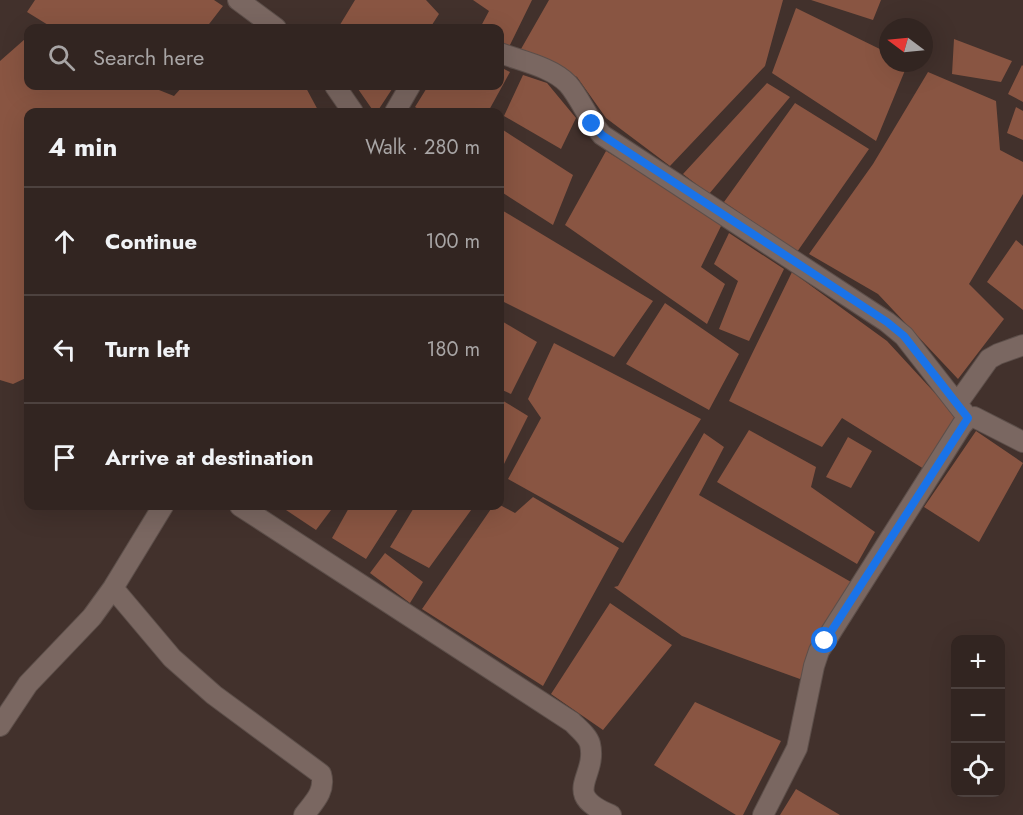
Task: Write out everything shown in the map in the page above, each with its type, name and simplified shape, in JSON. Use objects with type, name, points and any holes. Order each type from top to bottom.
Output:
[{"type":"street","points":[[238,0],[271,24]]},
{"type":"street","points":[[504,55],[560,76],[570,86],[592,124],[602,135],[887,322],[904,336],[962,411],[1023,442]]},
{"type":"street","points":[[337,90],[350,108]]},
{"type":"street","points":[[397,108],[408,90]]},
{"type":"street","points":[[763,815],[797,748],[819,651],[956,434],[962,411],[989,359],[1023,345]]},
{"type":"street","points":[[0,726],[28,684],[84,626],[113,588],[161,510]]},
{"type":"street","points":[[246,510],[572,722],[590,744],[584,789],[586,800],[611,815]]},
{"type":"street","points":[[113,588],[172,658],[214,695],[321,774],[323,782],[319,796],[304,815]]},
{"type":"shaded area","points":[[35,0],[214,0],[223,6],[209,24],[46,24],[27,12]]},
{"type":"shaded area","points":[[355,0],[426,0],[439,14],[433,24],[340,24]]},
{"type":"shaded area","points":[[473,0],[532,0],[509,47],[504,44],[504,24],[482,24],[489,11]]},
{"type":"shaded area","points":[[549,0],[783,0],[765,66],[670,166],[606,118],[577,77],[521,49]]},
{"type":"shaded area","points":[[811,0],[881,0],[873,20]]},
{"type":"shaded area","points":[[796,8],[879,49],[879,72],[904,72],[876,141],[772,73]]},
{"type":"shaded area","points":[[954,39],[1012,61],[1001,82],[952,74]]},
{"type":"shaded area","points":[[24,40],[24,90],[159,90],[174,96],[179,90],[307,90],[317,108],[24,108],[24,379],[13,384],[0,380],[0,61]]},
{"type":"shaded area","points":[[1023,66],[1023,102],[1008,94]]},
{"type":"shaded area","points":[[504,69],[510,72],[504,83]]},
{"type":"shaded area","points":[[928,72],[996,101],[1000,150],[1023,162],[1023,194],[969,284],[1004,319],[958,379],[878,294],[809,254],[873,164]]},
{"type":"shaded area","points":[[523,75],[547,83],[576,118],[561,149],[504,116]]},
{"type":"shaded area","points":[[767,83],[790,97],[709,194],[683,174]]},
{"type":"shaded area","points":[[359,90],[391,90],[380,108],[371,108]]},
{"type":"shaded area","points":[[426,90],[500,90],[490,108],[415,107]]},
{"type":"shaded area","points":[[795,103],[869,149],[797,252],[724,202]]},
{"type":"shaded area","points":[[1016,107],[1023,111],[1023,140],[1007,133]]},
{"type":"shaded area","points":[[504,131],[573,175],[553,225],[504,194]]},
{"type":"shaded area","points":[[606,151],[723,222],[701,267],[725,284],[707,324],[565,225]]},
{"type":"shaded area","points":[[504,211],[653,301],[614,357],[504,302]]},
{"type":"shaded area","points":[[729,233],[784,269],[749,341],[719,329],[738,281],[714,264]]},
{"type":"shaded area","points":[[1016,240],[1023,246],[1023,310],[987,282]]},
{"type":"shaded area","points":[[792,272],[887,341],[957,417],[924,469],[842,418],[822,447],[729,401]]},
{"type":"shaded area","points":[[665,303],[739,354],[709,410],[626,364]]},
{"type":"shaded area","points":[[504,322],[537,342],[511,394],[504,391]]},
{"type":"shaded area","points":[[554,343],[701,419],[623,543],[508,479],[541,418],[528,399]]},
{"type":"shaded area","points":[[504,401],[528,416],[504,464]]},
{"type":"shaded area","points":[[749,430],[816,467],[811,487],[875,532],[857,564],[717,482]]},
{"type":"shaded area","points":[[976,431],[1023,463],[979,542],[924,507]]},
{"type":"shaded area","points":[[704,433],[724,447],[699,495],[851,582],[800,679],[682,636],[614,587],[618,586]]},
{"type":"shaded area","points":[[848,437],[872,451],[851,488],[826,477]]},
{"type":"shaded area","points":[[533,497],[619,548],[543,686],[422,609],[490,510],[504,510],[504,507],[515,513]]},
{"type":"shaded area","points":[[286,510],[331,510],[316,530]]},
{"type":"shaded area","points":[[348,510],[397,510],[366,559],[332,538]]},
{"type":"shaded area","points":[[413,510],[471,510],[429,568],[390,547]]},
{"type":"shaded area","points":[[385,553],[423,582],[410,603],[370,573]]},
{"type":"shaded area","points":[[610,603],[672,645],[603,730],[551,694]]},
{"type":"shaded area","points":[[695,702],[781,741],[743,815],[736,815],[654,765]]},
{"type":"shaded area","points":[[796,789],[840,815],[780,815]]},
{"type":"route","points":[[592,124],[602,135],[887,322],[904,336],[968,418],[825,641]]}]
